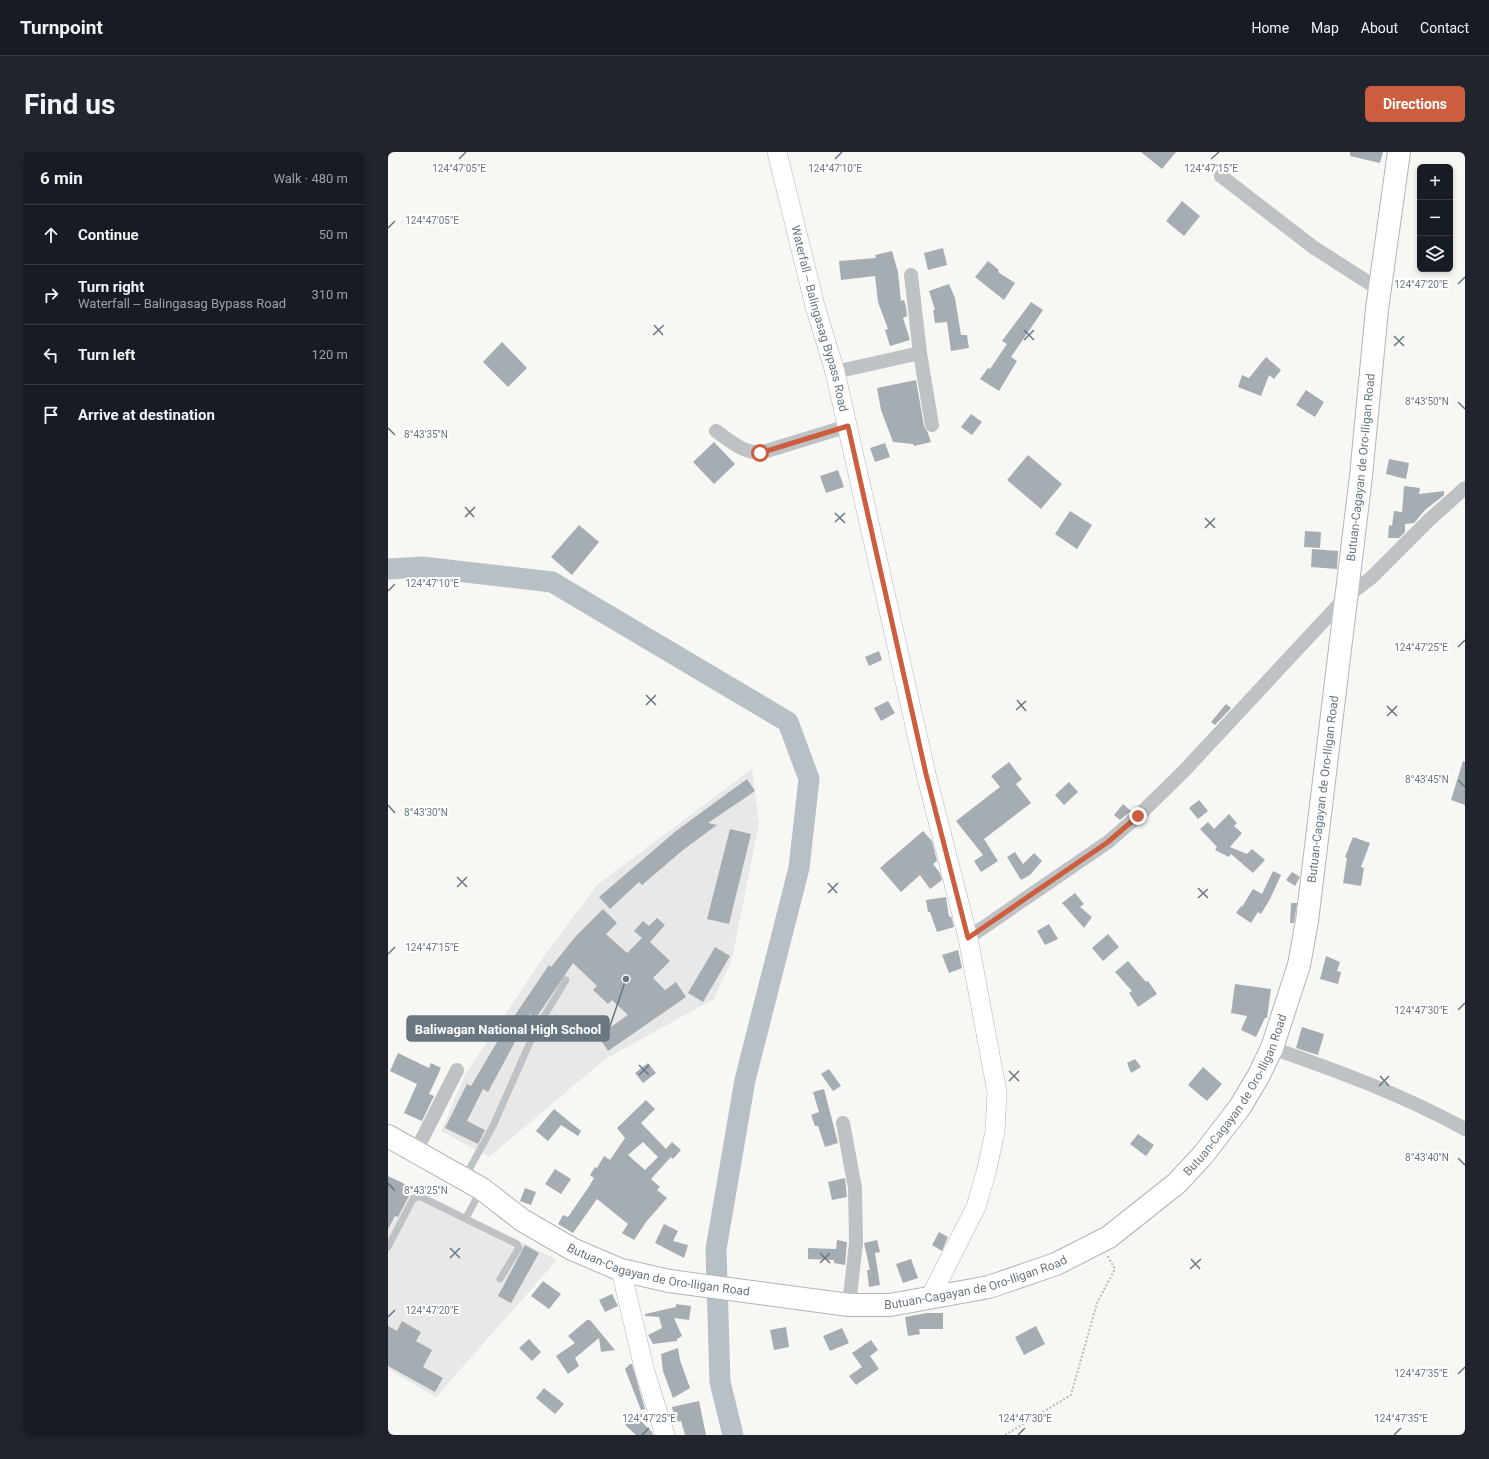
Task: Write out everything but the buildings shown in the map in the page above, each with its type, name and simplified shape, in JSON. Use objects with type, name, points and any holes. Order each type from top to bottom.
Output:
[{"type":"highway","name":"Butuan-Cagayan de Oro-Iligan Road","points":[[388,1136],[473,1184],[522,1220],[572,1249],[621,1270],[669,1281],[849,1305],[890,1305],[989,1287],[1056,1264],[1099,1242],[1127,1224],[1177,1183],[1202,1155],[1240,1107],[1259,1075],[1272,1048],[1299,965],[1307,921],[1364,446],[1380,290],[1399,152]]},
{"type":"main road","name":"Waterfall ‒ Balingasag Bypass Road","points":[[776,152],[815,306],[848,426],[926,774],[968,938],[997,1092],[995,1132],[986,1173],[976,1207],[930,1298]]},
{"type":"main road","points":[[621,1270],[645,1372],[665,1435]]},
{"type":"street","points":[[1221,176],[1313,247],[1380,290]]},
{"type":"street","points":[[911,275],[920,353],[932,425]]},
{"type":"street","points":[[834,372],[920,353]]},
{"type":"street","points":[[716,431],[738,447],[750,452],[760,453],[848,426]]},
{"type":"street","points":[[968,938],[1108,842],[1138,816],[1183,772],[1346,597],[1372,578],[1429,520],[1465,488]]},
{"type":"street","points":[[1272,1048],[1360,1079],[1431,1110],[1465,1129]]},
{"type":"street","points":[[416,1151],[457,1070]]},
{"type":"street","points":[[843,1123],[855,1188],[856,1244],[849,1305]]},
{"type":"lane","points":[[466,1218],[473,1184],[493,1126],[534,1033],[566,980]]},
{"type":"lane","points":[[388,1247],[412,1199],[415,1197],[422,1197],[466,1218],[519,1247],[500,1279]]},
{"type":"path","points":[[1005,1435],[1071,1395],[1097,1302],[1115,1269],[1099,1242]]},
{"type":"shaded area","points":[[752,769],[759,823],[732,959],[714,999],[605,1059],[489,1157],[441,1131],[465,1075],[542,959],[597,885]]},
{"type":"shaded area","points":[[393,1178],[557,1260],[436,1397],[388,1369],[388,1189]]},
{"type":"waterway","points":[[388,569],[422,567],[552,582],[788,722],[809,779],[799,868],[745,1080],[716,1249],[720,1382],[733,1435]]},
{"type":"place","name":"Baliwagan National High School","points":[[626,979]]},
{"type":"route","points":[[760,453],[848,426],[926,774],[968,938],[1108,842],[1138,816]]}]
